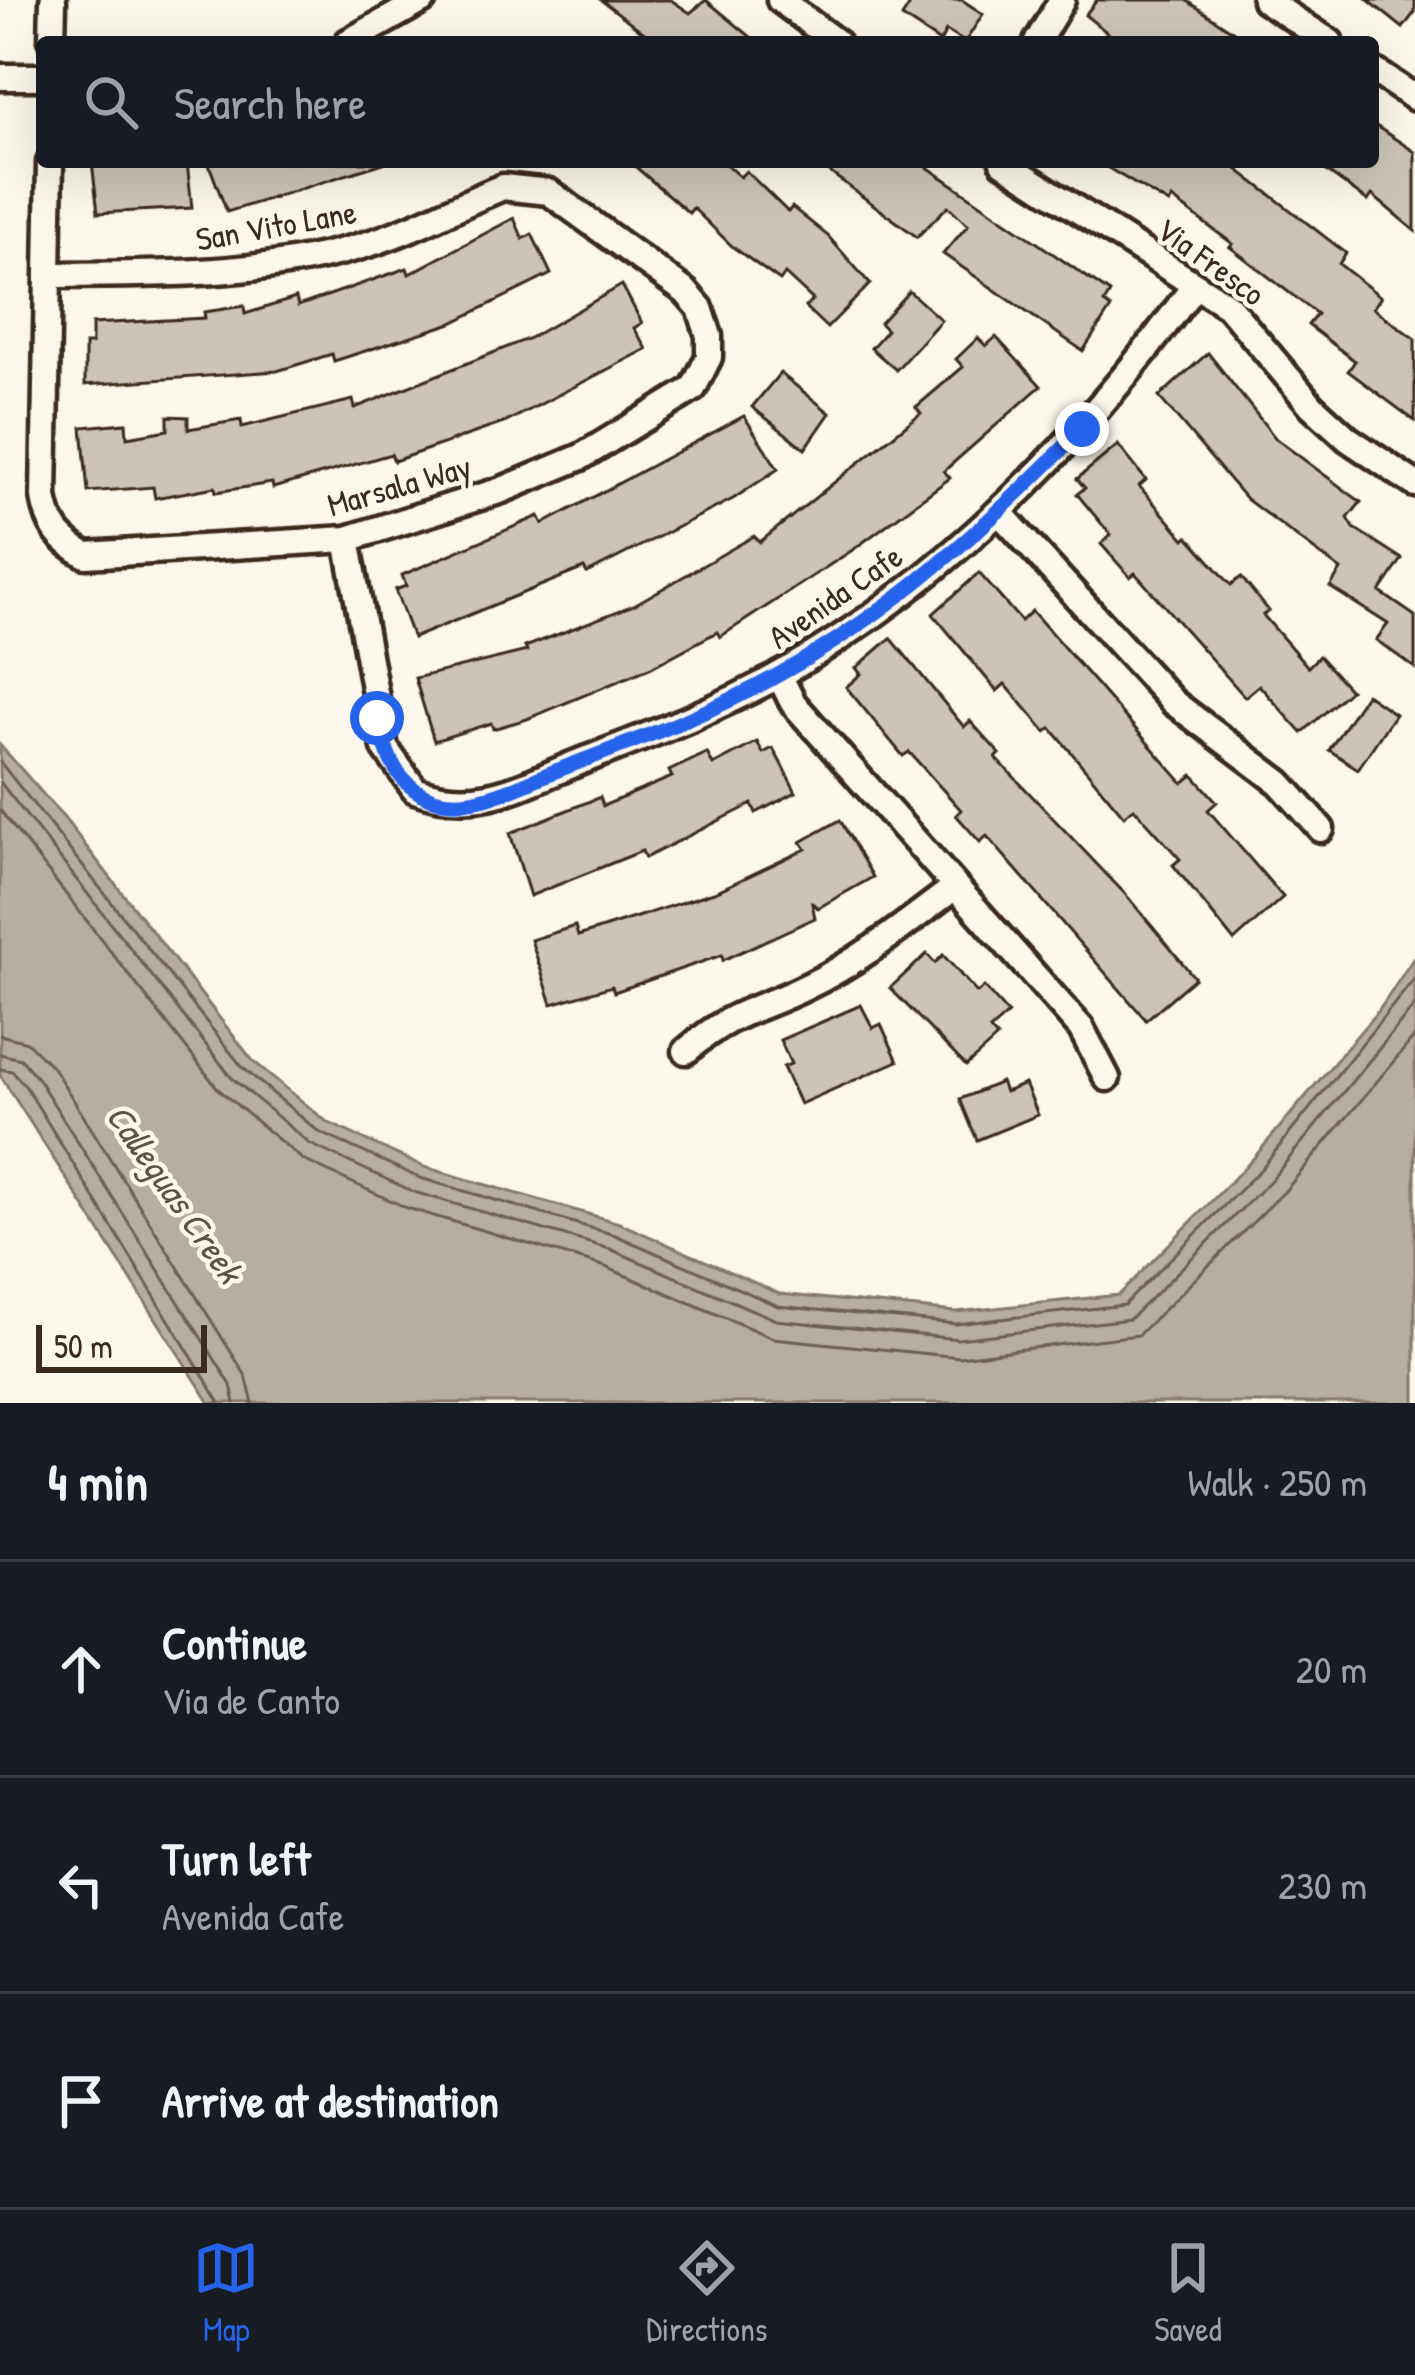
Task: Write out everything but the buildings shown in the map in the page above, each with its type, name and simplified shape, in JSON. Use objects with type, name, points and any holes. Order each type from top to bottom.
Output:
[{"type":"street","points":[[52,36],[53,0]]},
{"type":"street","points":[[359,36],[423,0]]},
{"type":"street","points":[[780,0],[828,36]]},
{"type":"street","points":[[1041,36],[1062,0]]},
{"type":"street","points":[[1265,0],[1321,36]]},
{"type":"street","points":[[1379,74],[1415,98]]},
{"type":"street","points":[[0,77],[36,77]]},
{"type":"street","points":[[49,275],[50,168]]},
{"type":"street","name":"Via Fresco","points":[[1012,168],[1195,285],[1257,335],[1312,406],[1348,439],[1415,484]]},
{"type":"street","name":"San Vito Lane","points":[[49,275],[182,276],[301,262],[371,243],[503,188],[526,186],[566,202],[686,292],[706,322],[709,357]]},
{"type":"street","name":"Marsala Way","points":[[49,275],[44,497],[49,522],[65,543],[86,555],[346,539],[502,490],[581,457],[676,403],[701,377],[709,357]]},
{"type":"street","name":"Avenida Cafe","points":[[346,539],[385,748],[415,790],[472,803],[659,731],[779,675],[863,620],[1000,514],[1082,429],[1195,285]]},
{"type":"street","points":[[1000,514],[1173,702],[1280,783],[1321,829]]},
{"type":"street","points":[[779,675],[793,703],[1081,1028],[1107,1078]]},
{"type":"street","points":[[686,1051],[724,1018],[804,989],[858,960],[955,886]]},
{"type":"water","name":"Calleguas Creek","points":[[0,745],[64,818],[253,1061],[327,1122],[424,1167],[619,1223],[780,1294],[956,1312],[1119,1295],[1252,1160],[1382,1006],[1415,956],[1415,1403],[210,1403],[0,1075]]},
{"type":"route","points":[[377,718],[394,767],[415,790],[472,803],[659,731],[779,675],[863,620],[1000,514],[1082,429]]}]
